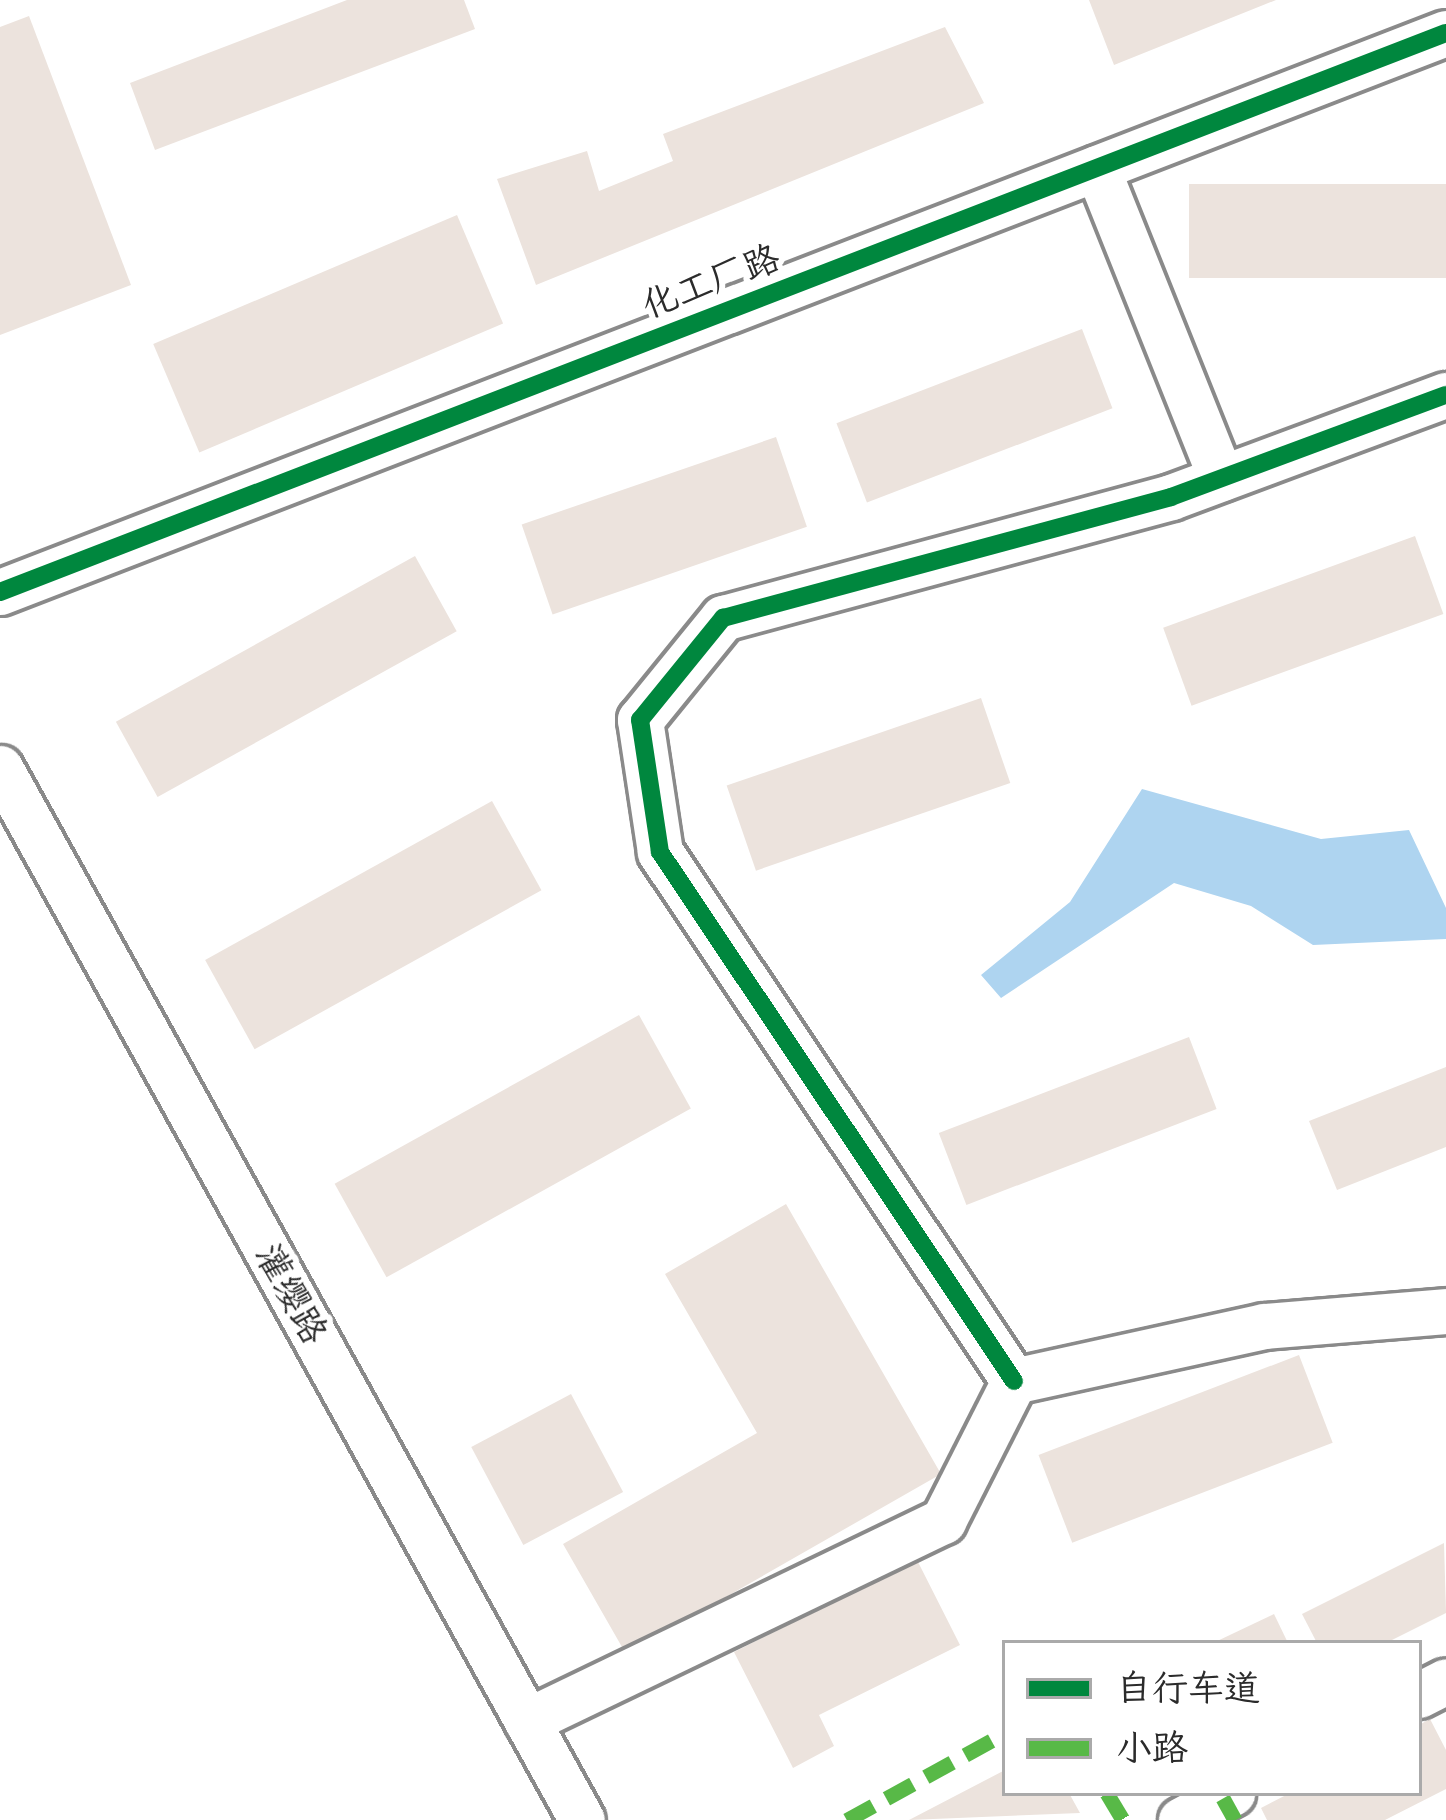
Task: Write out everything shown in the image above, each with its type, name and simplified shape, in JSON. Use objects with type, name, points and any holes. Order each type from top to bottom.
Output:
[{"type":"street","name":"化工厂路","points":[[0,592],[1446,33]]},
{"type":"street","points":[[1097,168],[1220,478]]},
{"type":"street","points":[[1014,1381],[660,852],[640,720],[723,618],[947,564],[1220,478],[1446,395]]},
{"type":"street","name":"灌缨路","points":[[0,768],[582,1820]]},
{"type":"street","points":[[1014,1381],[1264,1326],[1446,1311]]},
{"type":"street","points":[[527,1721],[943,1521],[1014,1381]]},
{"type":"street","points":[[1181,1820],[1226,1796]]},
{"type":"water","points":[[1142,789],[1321,839],[1409,830],[1446,908],[1446,939],[1313,945],[1251,906],[1174,883],[1001,998],[981,975],[1070,902]]},
{"type":"building","points":[[347,0],[464,0],[475,29],[155,150],[130,83]]},
{"type":"building","points":[[1089,0],[1276,0],[1114,65]]},
{"type":"building","points":[[29,16],[131,285],[0,335],[0,27]]},
{"type":"building","points":[[945,27],[984,103],[536,285],[497,179],[587,151],[599,191],[673,161],[663,134]]},
{"type":"building","points":[[1189,184],[1446,184],[1446,278],[1189,278]]},
{"type":"building","points":[[457,215],[503,324],[199,453],[153,344]]},
{"type":"building","points":[[1082,329],[1112,408],[867,503],[836,423]]},
{"type":"building","points":[[776,437],[807,527],[553,614],[522,525]]},
{"type":"building","points":[[1415,536],[1443,614],[1192,706],[1163,628]]},
{"type":"building","points":[[415,556],[457,631],[158,797],[116,722]]},
{"type":"building","points":[[981,698],[1010,783],[756,871],[727,786]]},
{"type":"building","points":[[492,801],[541,890],[255,1049],[205,960]]},
{"type":"building","points":[[639,1015],[691,1109],[387,1277],[335,1184]]},
{"type":"building","points":[[1189,1037],[1217,1109],[966,1205],[939,1133]]},
{"type":"building","points":[[1446,1067],[1446,1147],[1337,1190],[1309,1121]]},
{"type":"building","points":[[786,1204],[941,1474],[626,1654],[563,1544],[757,1433],[665,1274]]},
{"type":"building","points":[[1299,1355],[1333,1443],[1072,1543],[1039,1455]]},
{"type":"building","points":[[571,1394],[623,1492],[523,1545],[471,1447]]},
{"type":"building","points":[[1444,1543],[1446,1613],[1392,1640],[1315,1640],[1302,1614]]},
{"type":"building","points":[[917,1560],[960,1645],[819,1715],[834,1746],[793,1768],[734,1652]]},
{"type":"building","points":[[1274,1614],[1287,1640],[1219,1640]]},
{"type":"building","points":[[1430,1719],[1446,1750],[1446,1789],[1385,1820],[1267,1820],[1261,1808],[1284,1796],[1422,1796],[1422,1723]]},
{"type":"building","points":[[1002,1772],[1002,1796],[1071,1796],[1080,1813],[909,1820]]},
{"type":"marked path","points":[[847,1820],[1002,1735]]},
{"type":"marked path","points":[[1109,1796],[1123,1820]]},
{"type":"marked path","points":[[1223,1798],[1235,1820]]},
{"type":"cycle path","points":[[0,592],[1446,33]]},
{"type":"cycle path","points":[[1014,1381],[660,852],[640,720],[723,618],[1171,497],[1446,395]]}]
